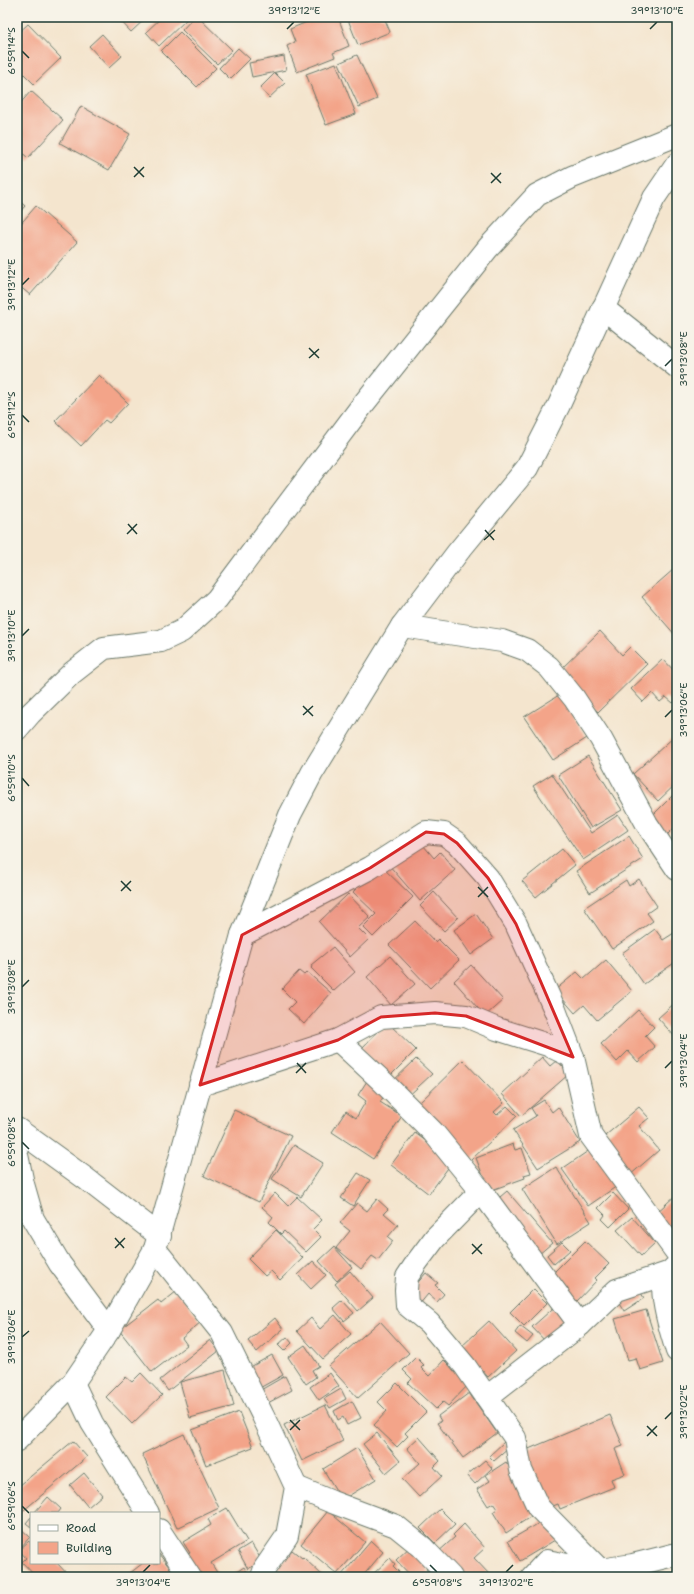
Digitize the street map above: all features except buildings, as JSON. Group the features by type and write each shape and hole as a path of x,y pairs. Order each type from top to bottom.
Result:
{"street":[{"path":"17,729 30,714 72,673 104,648 161,641 182,631 217,599 361,407 488,248 537,195 572,177 677,135"},
{"path":"17,1440 73,1383 109,1330 157,1242 242,935 290,815 312,772 402,626 458,552 527,468 559,405 654,198 677,164"},
{"path":"603,308 677,367"},
{"path":"402,626 502,641 527,650 549,667 574,698 597,733 647,824 674,858"},
{"path":"242,935 370,868 426,832 444,834 457,843 488,878 516,924 555,1010 573,1057 591,1136 677,1253"},
{"path":"200,1085 338,1040 381,1017 435,1013 466,1016 497,1029 548,1045 573,1057"},
{"path":"338,1040 433,1132 481,1191 580,1325"},
{"path":"17,1129 85,1178 157,1242 222,1333 296,1487 287,1536 265,1568 262,1577"},
{"path":"17,1155 22,1184 33,1219 60,1264 109,1330"},
{"path":"481,1191 435,1238 407,1277 407,1305 429,1323 465,1366 515,1438 521,1470 538,1506 587,1571"},
{"path":"487,1397 580,1325 617,1290 673,1269"},
{"path":"673,1269 664,1281 663,1294 677,1351"},
{"path":"73,1383 92,1423 147,1512"},
{"path":"296,1487 396,1526 422,1547 451,1577"},
{"path":"160,1532 190,1577"},
{"path":"532,1577 547,1561 587,1571 633,1565 677,1554"}],"highlighted area":[{"path":"426,832 444,834 457,843 488,878 516,924 573,1057 466,1016 435,1013 381,1017 338,1040 200,1085 242,935 370,868"}]}
